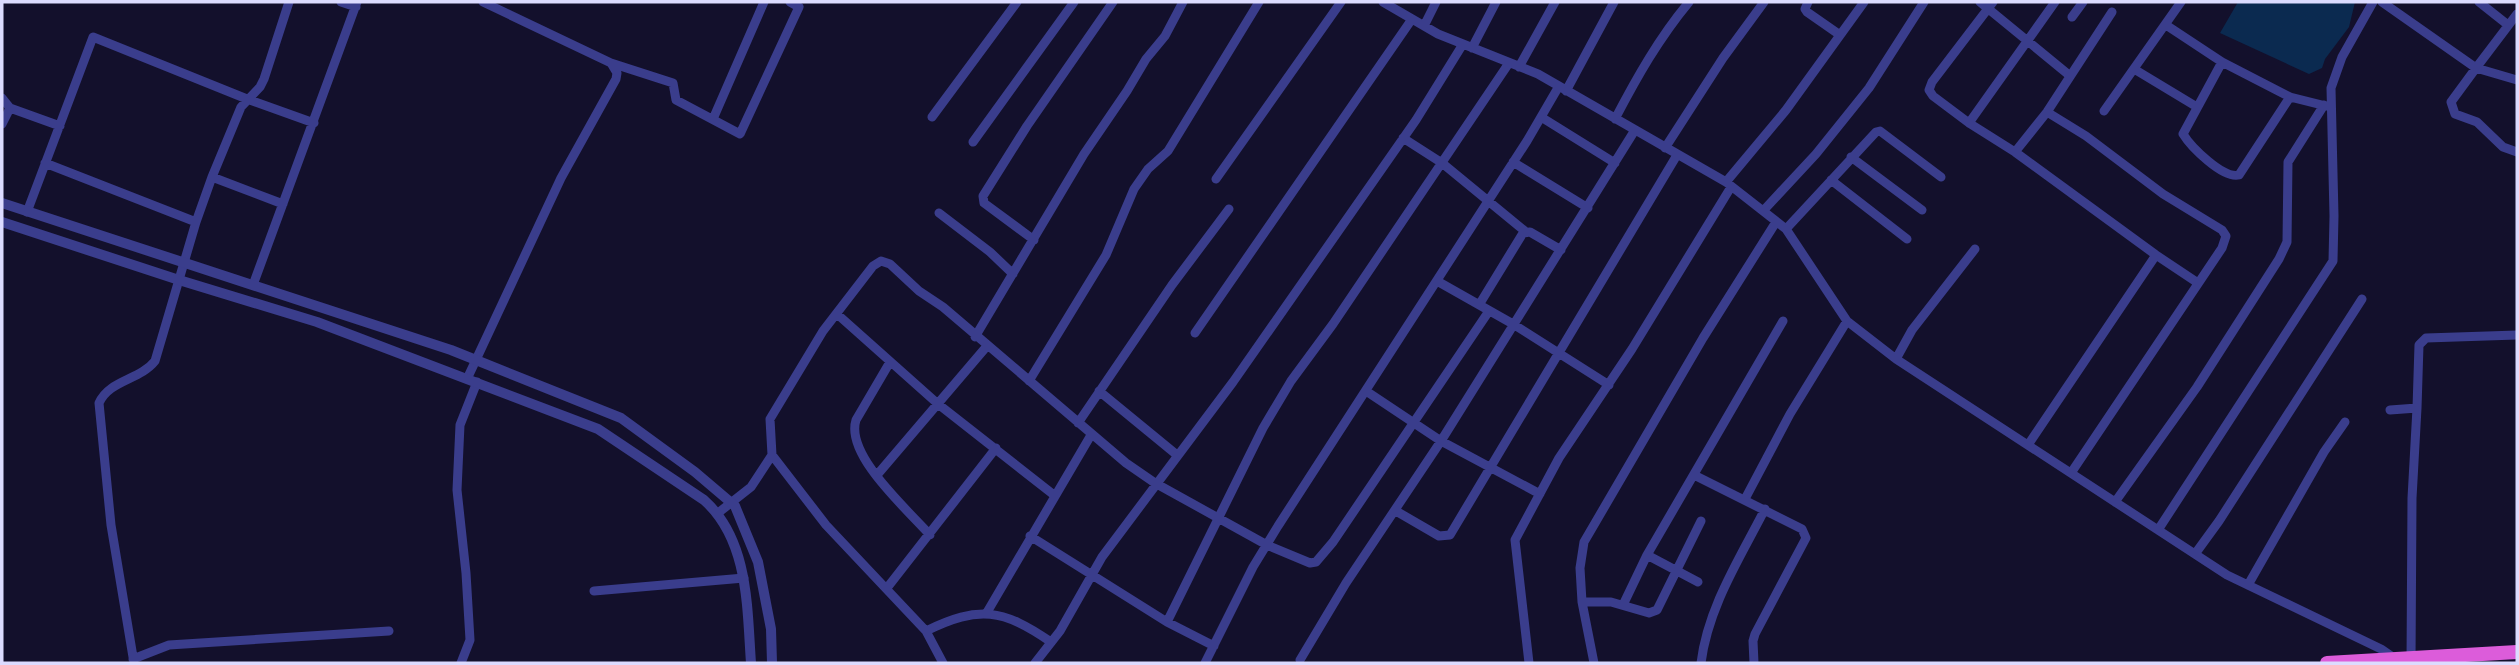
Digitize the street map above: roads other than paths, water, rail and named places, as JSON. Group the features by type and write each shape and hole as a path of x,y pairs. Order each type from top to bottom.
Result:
{"highway":[{"path":"2327,663 2411,661 2517,652"}],"street":[{"path":"289,2 264,79 241,107 212,177 155,360 147,369 106,391 99,404 111,525 133,661 169,645 389,631"},
{"path":"253,285 357,4 341,2"},
{"path":"483,2 611,63 673,83 676,100 740,134 799,7 790,2"},
{"path":"713,120 764,2"},
{"path":"932,117 1017,2"},
{"path":"974,142 1074,2"},
{"path":"1034,240 984,203 983,196 1113,2"},
{"path":"975,337 1084,154 1146,59 1165,36 1183,2"},
{"path":"1029,381 1106,255 1134,189 1148,169 1168,151 1259,2"},
{"path":"1216,179 1340,2"},
{"path":"1382,2 1424,26 1562,89 1728,184 1786,229 1847,321 1896,359 2195,554 2248,585 2381,649 2395,661"},
{"path":"1424,26 1436,2"},
{"path":"1035,663 1051,642 1091,574 1155,483 1233,382 1496,2"},
{"path":"1167,622 1263,428 1291,381 1334,324 1555,2"},
{"path":"1205,663 1266,545 1541,117 1562,89 1614,2"},
{"path":"1615,119 1640,71 1689,2"},
{"path":"1665,148 1723,58 1764,2"},
{"path":"1808,2 1805,9 1807,12 1840,35"},
{"path":"1529,663 1515,540 1559,458 1609,384 1728,184 1786,110 1864,2"},
{"path":"1763,211 1816,154 1869,88 1924,2"},
{"path":"1980,2 1991,5 2069,75"},
{"path":"1969,123 2055,2"},
{"path":"2072,17 2083,2"},
{"path":"2104,111 2182,2"},
{"path":"2158,530 2333,261 2334,216 2327,106 2342,57 2373,2"},
{"path":"2382,2 2476,68 2517,80"},
{"path":"2479,2 2508,25"},
{"path":"1991,5 1932,82 1930,90 1933,96 2198,283"},
{"path":"2015,152 2047,112 2112,12"},
{"path":"2517,14 2451,102 2455,114 2477,122 2503,147 2517,152"},
{"path":"1195,333 1412,19"},
{"path":"2166,25 2222,62 2290,97 2327,106"},
{"path":"27,212 93,37 314,123"},
{"path":"2222,62 2183,134 2206,159 2226,174 2239,175 2290,97"},
{"path":"461,663 470,640 457,491 460,425 475,360 561,177 615,79 617,73 611,63"},
{"path":"2134,69 2197,107"},
{"path":"2,98 10,108 60,126"},
{"path":"2115,502 2197,387 2279,259 2287,243 2288,162 2327,106"},
{"path":"2,124 10,108"},
{"path":"2047,112 2086,136 2163,194 2222,230 2226,236 2198,283 2071,473"},
{"path":"1541,117 1615,163"},
{"path":"1300,660 1346,583 1441,441 1635,130"},
{"path":"1786,229 1873,133 1880,131 1941,177"},
{"path":"1403,138 1442,163 1489,199 1522,230 1561,250"},
{"path":"1396,511 1439,536 1450,535 1677,155"},
{"path":"1850,158 1922,210"},
{"path":"1513,162 1588,208"},
{"path":"45,163 196,222"},
{"path":"212,177 283,204"},
{"path":"1831,180 1908,239"},
{"path":"2,204 451,350 621,418 695,472 735,506 758,562 771,629 772,663"},
{"path":"1078,423 1228,209"},
{"path":"939,213 990,252 1013,274"},
{"path":"2,222 179,281 317,322 598,429 704,500 719,513 744,578 751,663"},
{"path":"1594,663 1581,602 1580,568 1584,542 1703,338 1776,222"},
{"path":"1479,306 1526,232"},
{"path":"1896,359 1912,330 1975,249"},
{"path":"2028,445 2156,255"},
{"path":"943,663 926,631 826,525 772,455 770,419 823,331 873,266 881,261 890,264 1091,435 1155,483 1266,545 1310,563 1321,558 1489,311"},
{"path":"1437,281 1513,324 1609,384"},
{"path":"2195,554 2362,299"},
{"path":"837,314 938,404 1054,495"},
{"path":"1623,605 1647,555 1783,321"},
{"path":"1745,499 1790,414 1847,321"},
{"path":"2411,661 2412,498 2419,345 2426,338 2517,335"},
{"path":"877,475 987,346"},
{"path":"890,362 853,429 862,457 930,534"},
{"path":"1099,391 1177,455"},
{"path":"1366,391 1441,441 1540,494"},
{"path":"2390,410 2417,408"},
{"path":"2248,585 2324,452 2345,422"},
{"path":"986,614 1091,435"},
{"path":"887,588 996,448"},
{"path":"719,513 751,487 772,455"},
{"path":"1694,475 1802,529 1806,538 1755,634 1754,663"},
{"path":"1701,663 1704,640 1712,617 1765,509"},
{"path":"1581,602 1611,602 1649,613 1657,610 1700,521"},
{"path":"1030,536 1167,622 1214,646"},
{"path":"1647,555 1698,582"},
{"path":"594,591 744,578"},
{"path":"926,631 952,619 976,613 1006,617 1032,629 1051,642"}],"water":[{"path":"2238,2 2355,2 2349,27 2325,59 2322,68 2309,74 2220,33"}]}
